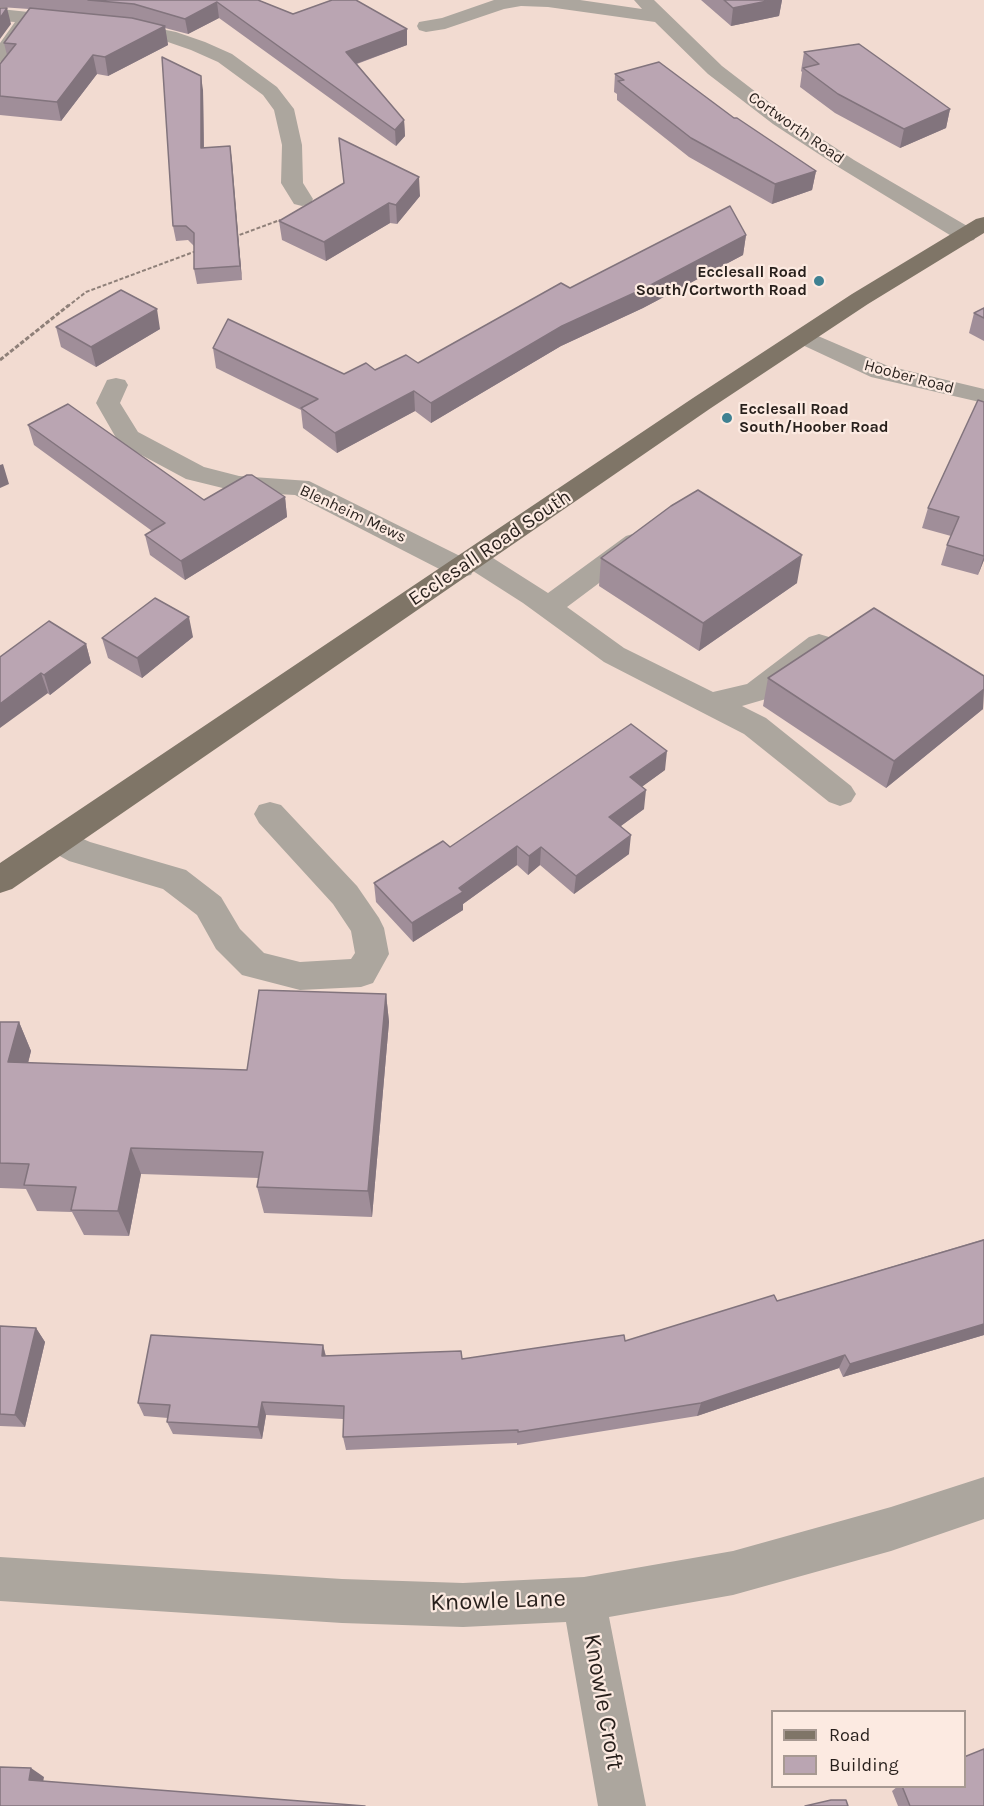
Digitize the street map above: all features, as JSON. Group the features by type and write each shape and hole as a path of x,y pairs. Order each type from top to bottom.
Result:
{"main road":[{"name":"Ecclesall Road South","path":"0,880 702,403 860,299 975,230"}],"street":[{"path":"426,26 446,23 500,4 521,0 548,1 659,17"},
{"name":"Cortworth Road","path":"643,0 715,70 780,120 847,164 975,230"},
{"path":"0,15 82,23"},
{"path":"0,56 28,18"},
{"path":"104,25 136,28 198,46 225,57 270,91 284,109 292,145 292,183 302,199"},
{"name":"Hoober Road","path":"804,337 880,372 984,396"},
{"name":"Blenheim Mews","path":"116,385 108,403 128,437 195,473 238,484 300,487 468,564"},
{"path":"548,607 660,525"},
{"path":"468,564 548,607 614,655 755,726 840,794"},
{"path":"712,704 756,692 819,644"},
{"path":"58,840 80,852 174,879 209,906 228,939 254,964 300,976 361,973 372,954 367,928 345,895 270,814"},
{"name":"Knowle Lane","path":"0,1578 353,1601 463,1605 584,1599 733,1573 891,1529 984,1498"},
{"name":"Knowle Croft","path":"584,1599 622,1806"}],"path":[{"path":"225,240 290,216 302,199"},
{"path":"0,360 86,292 204,248"}],"building":[{"path":"88,0 258,0 293,14 332,0 356,0 407,29 346,52 404,120 395,130 217,2 185,19 134,4"},
{"path":"724,0 772,0 733,8"},
{"path":"0,8 7,8 0,18"},
{"path":"30,8 132,18 165,26 105,57 93,55 57,102 0,96 0,64 16,44 4,43"},
{"path":"859,44 950,109 904,129 838,94 803,68 819,64 804,52"},
{"path":"162,57 201,76 201,148 230,146 240,266 194,269 194,233 186,226 173,226"},
{"path":"659,62 734,118 816,171 775,184 691,138 618,81 624,80 615,74"},
{"path":"339,138 419,177 396,205 389,203 324,242 279,221 344,183"},
{"path":"730,206 746,235 645,288 562,326 431,403 414,391 335,433 301,408 318,399 213,348 228,319 344,374 366,363 375,370 406,355 418,363 561,283 570,288"},
{"path":"121,290 157,309 91,347 56,327"},
{"path":"984,308 984,318 974,313"},
{"path":"978,400 984,402 984,556 947,545 959,517 928,508"},
{"path":"68,404 204,500 247,475 252,475 285,497 181,561 145,535 165,523 28,425"},
{"path":"698,490 802,555 703,623 601,558 671,506"},
{"path":"155,598 189,617 137,658 102,638"},
{"path":"874,608 984,676 984,689 894,761 768,678"},
{"path":"49,621 86,644 44,675 41,673 0,704 0,657"},
{"path":"631,724 667,751 630,777 646,790 609,817 631,835 576,876 541,847 529,856 517,846 459,888 463,892 412,923 374,883 443,841 450,847"},
{"path":"259,990 386,994 368,1191 257,1187 263,1152 131,1148 118,1211 71,1210 76,1187 24,1185 29,1164 0,1163 0,1022 19,1022 8,1062 247,1070"},
{"path":"984,1240 984,1324 850,1364 845,1355 701,1403 518,1432 518,1430 343,1437 344,1406 262,1402 258,1427 167,1422 170,1405 138,1403 151,1335 323,1345 322,1356 461,1351 462,1359 624,1335 625,1341 774,1295 777,1301"},
{"path":"0,1326 36,1328 15,1415 0,1414"},
{"path":"984,1749 984,1806 910,1806 903,1788 966,1788 966,1756"},
{"path":"0,1767 31,1768 29,1780 365,1806 0,1806"},
{"path":"831,1800 846,1800 848,1806 805,1806"}],"place":[{"name":"Ecclesall Road South/Cortworth Road","path":"819,281"},
{"name":"Ecclesall Road South/Hoober Road","path":"727,418"}]}
